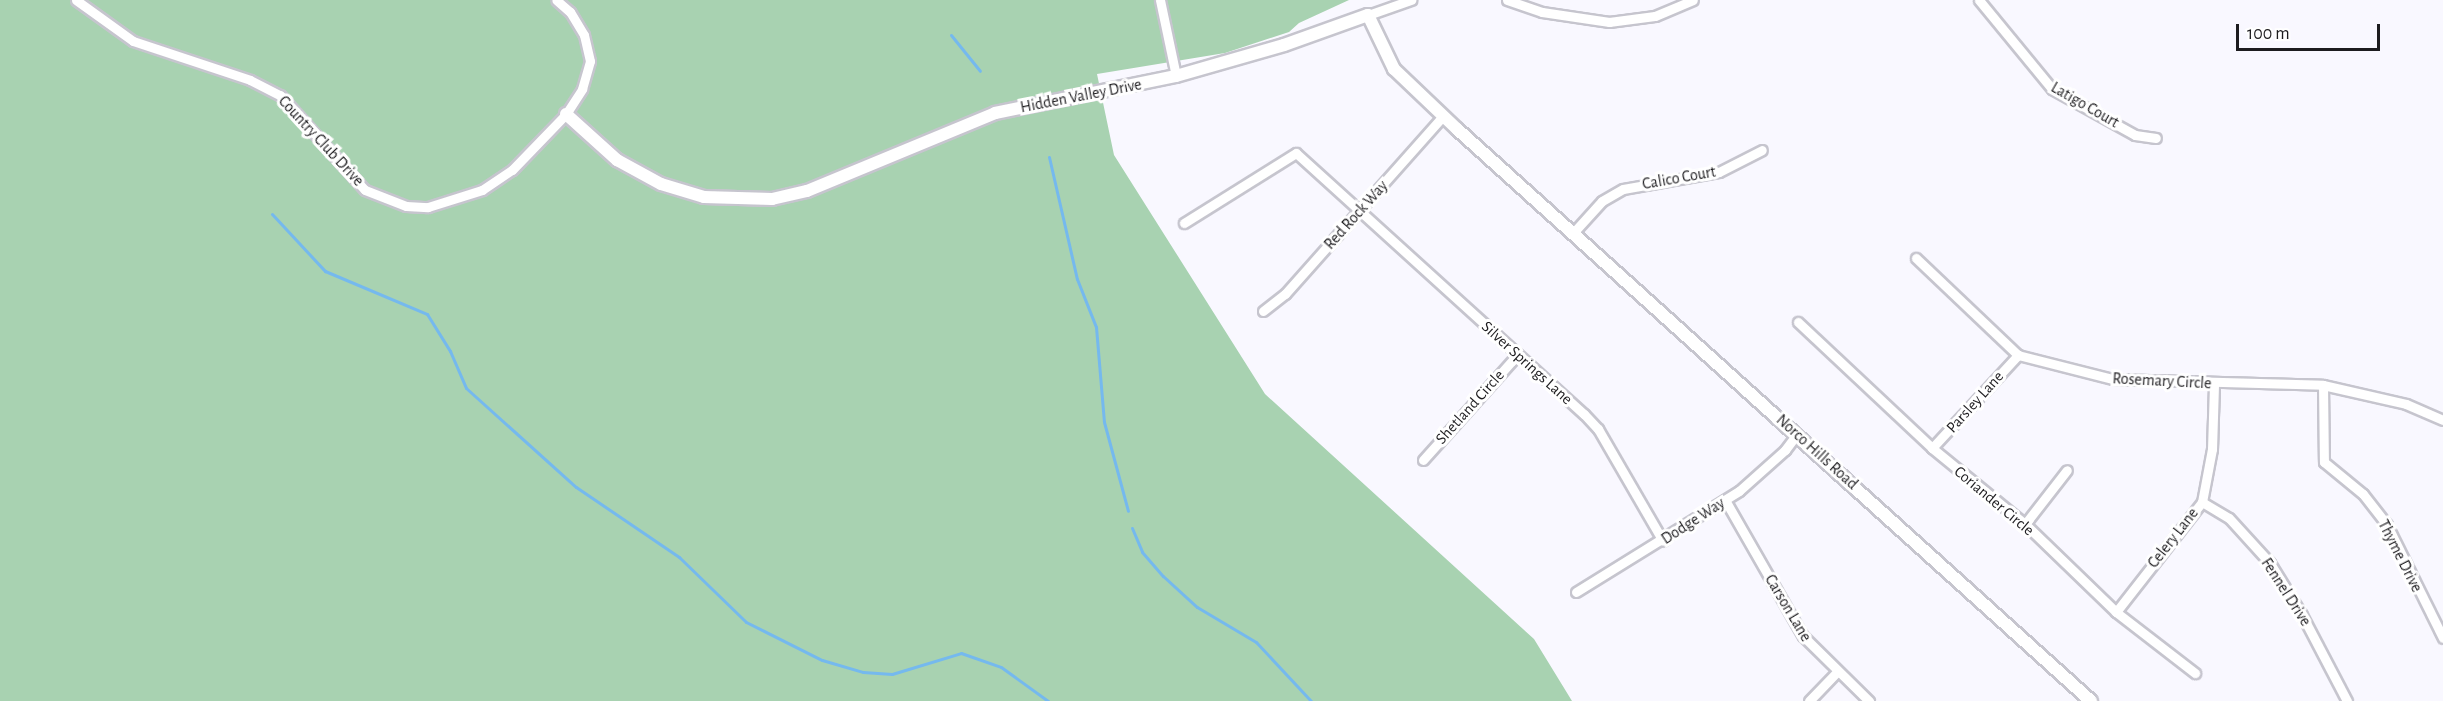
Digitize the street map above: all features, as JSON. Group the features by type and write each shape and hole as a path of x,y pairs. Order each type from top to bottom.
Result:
{"street":[{"name":"Country Club Drive","path":"76,0 133,41 250,80 280,94 365,190 406,206 447,203 482,190 512,171 566,114 582,89 590,61 584,35 570,12 556,0"},
{"path":"1160,0 1176,76"},
{"path":"1410,0 1368,15 1394,69 1444,115"},
{"path":"1507,0 1542,12 1609,22 1655,16 1693,0"},
{"name":"Latigo Court","path":"1979,0 2052,89 2135,135 2156,138"},
{"name":"Hidden Valley Drive","path":"566,114 617,160 661,184 704,197 772,199 807,191 995,113 1176,76 1284,45 1368,15"},
{"name":"Norco Hills Road","path":"1444,115 2091,701"},
{"name":"Red Rock Way","path":"1263,311 1285,294 1444,115"},
{"name":"Calico Court","path":"1573,233 1602,201 1623,189 1708,175 1762,150"},
{"name":"Silver Springs Lane","path":"1184,223 1296,153 1598,429 1663,540"},
{"name":"Rosemary Circle","path":"1916,258 2018,355 2113,379 2214,384 2323,385 2406,404 2443,420"},
{"name":"Coriander Circle","path":"1798,322 1932,448 2025,524 2116,612 2195,673"},
{"name":"Shetland Circle","path":"1423,460 1518,354"},
{"name":"Parsley Lane","path":"1932,448 2018,355"},
{"name":"Celery Lane","path":"2116,612 2202,502 2212,449 2214,384"},
{"name":"Thyme Drive","path":"2323,385 2324,462 2363,494 2387,525 2443,638"},
{"name":"Dodge Way","path":"1576,592 1725,500 1764,470 1797,434"},
{"path":"2025,524 2067,470"},
{"name":"Carson Lane","path":"1725,500 1803,636 1869,701"},
{"name":"Fennel Drive","path":"2202,502 2229,518 2270,563 2302,615 2346,698"},
{"path":"1809,701 1838,672"},
{"path":"2335,701 2346,698"}],"green space":[{"path":"0,0 1349,0 1299,23 1289,32 1225,53 1097,74 1114,155 1265,394 1534,639 1572,701 0,701"}],"waterway":[{"path":"951,35 980,71"},
{"path":"1049,157 1077,279 1096,327 1104,422 1128,511"},
{"path":"272,214 325,271 427,314 450,351 466,388 576,487 679,557 746,622 822,660 863,672 892,674 961,653 1001,667 1048,701"},
{"path":"1132,528 1142,552 1163,576 1197,607 1256,642 1311,701"}]}
